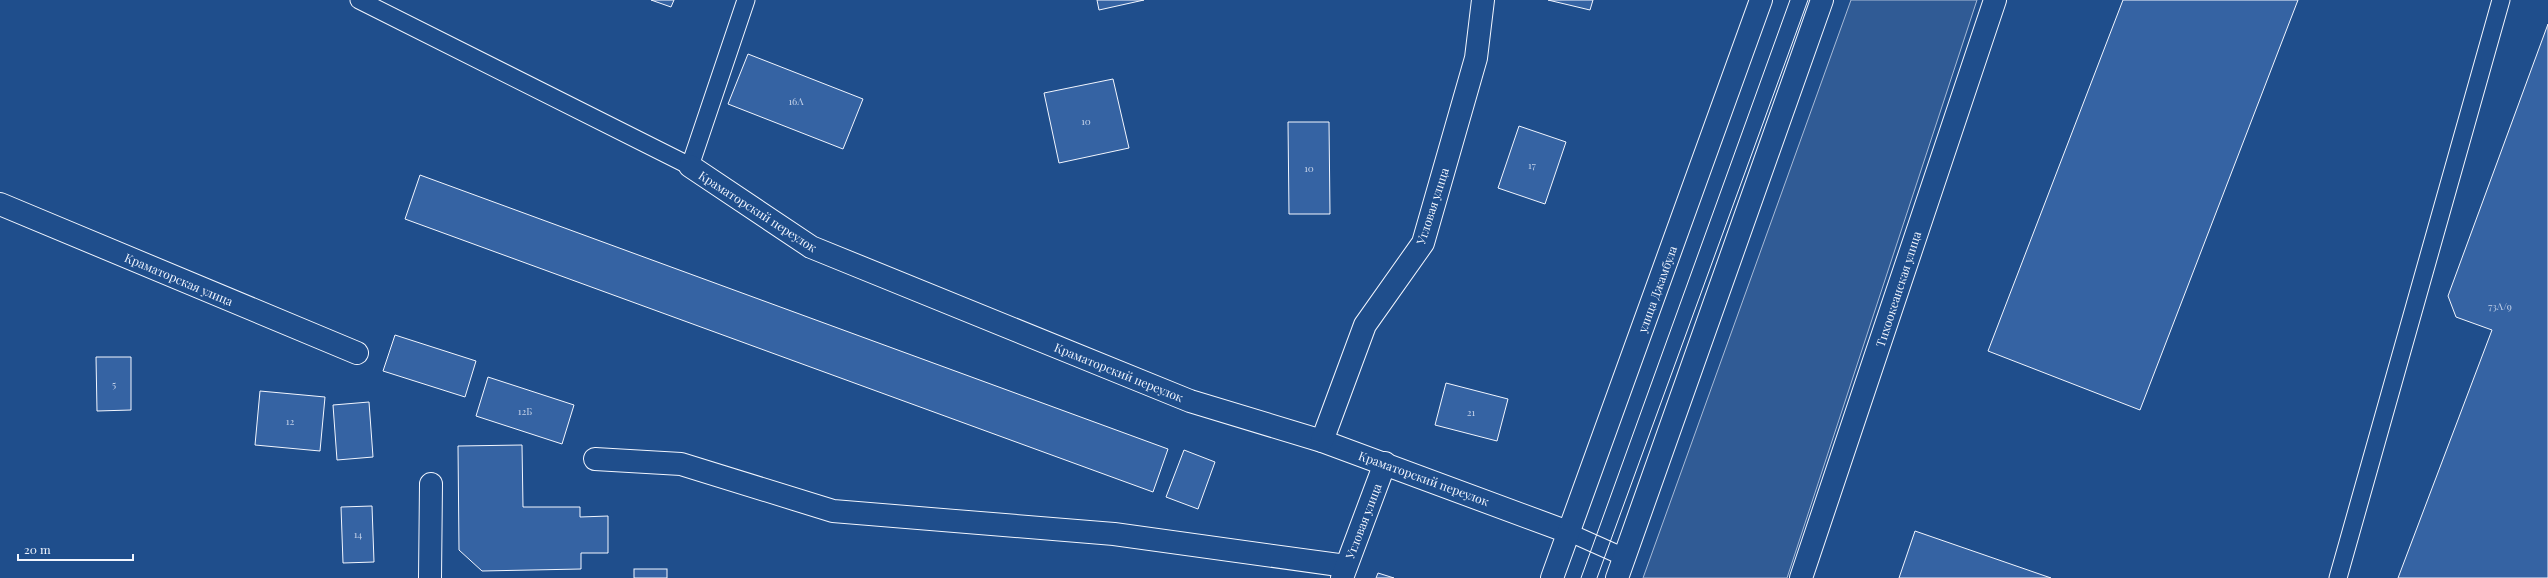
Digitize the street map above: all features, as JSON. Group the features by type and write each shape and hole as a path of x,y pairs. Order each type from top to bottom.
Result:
{"street":[{"name":"Угловая улица","path":"1322,440 1365,325 1423,243 1476,58 1483,0"},
{"name":"улица Джамбула","path":"1552,578 1762,0"},
{"path":"1617,578 1822,0"},
{"name":"Тихоокеанская улица","path":"1801,578 1995,0"},
{"name":"Краматорский переулок","path":"690,166 811,247 1190,401 1322,440 1568,532"},
{"name":"Краматорская улица","path":"0,204 357,353"},
{"path":"594,459 681,464 834,511 1114,534 1344,572"},
{"name":"Угловая улица","path":"1344,572 1385,463"},
{"path":"430,578 431,484"}],"lane":[{"path":"360,0 690,166 746,0"},
{"path":"2338,578 2501,0"},
{"path":"1568,532 1624,557"}],"shaded area":[{"path":"1851,0 1977,0 1787,578 1643,578"}],"building":[{"path":"651,0 674,0 671,7"},
{"path":"1097,0 1144,0 1099,10"},
{"path":"1548,0 1593,0 1590,10"},
{"path":"2123,0 2298,0 2140,410 1988,351"},
{"path":"2548,24 2548,578 2398,578 2492,330 2456,317 2448,296"},
{"path":"748,54 863,99 843,149 728,104"},
{"path":"1113,79 1129,148 1059,163 1044,93"},
{"path":"1288,122 1329,122 1330,214 1289,214"},
{"path":"1519,126 1566,142 1545,204 1498,188"},
{"path":"420,175 1168,449 1153,492 405,219"},
{"path":"395,335 476,361 465,397 383,371"},
{"path":"96,357 131,357 131,410 97,411"},
{"path":"488,377 574,405 562,444 476,416"},
{"path":"1446,383 1508,399 1497,441 1435,425"},
{"path":"260,391 325,397 320,451 255,445"},
{"path":"369,402 373,457 337,460 333,405"},
{"path":"522,445 523,507 580,507 580,517 608,516 608,553 581,553 581,569 482,571 459,550 458,446"},
{"path":"1184,450 1215,462 1198,509 1166,497"},
{"path":"372,506 374,562 343,563 341,507"},
{"path":"1915,531 2051,578 1899,578"},
{"path":"634,569 667,569 667,578 634,578"},
{"path":"1378,573 1394,578 1376,578"}],"tram line":[{"path":"1581,578 1790,0"},
{"path":"1597,578 1808,0"}]}
